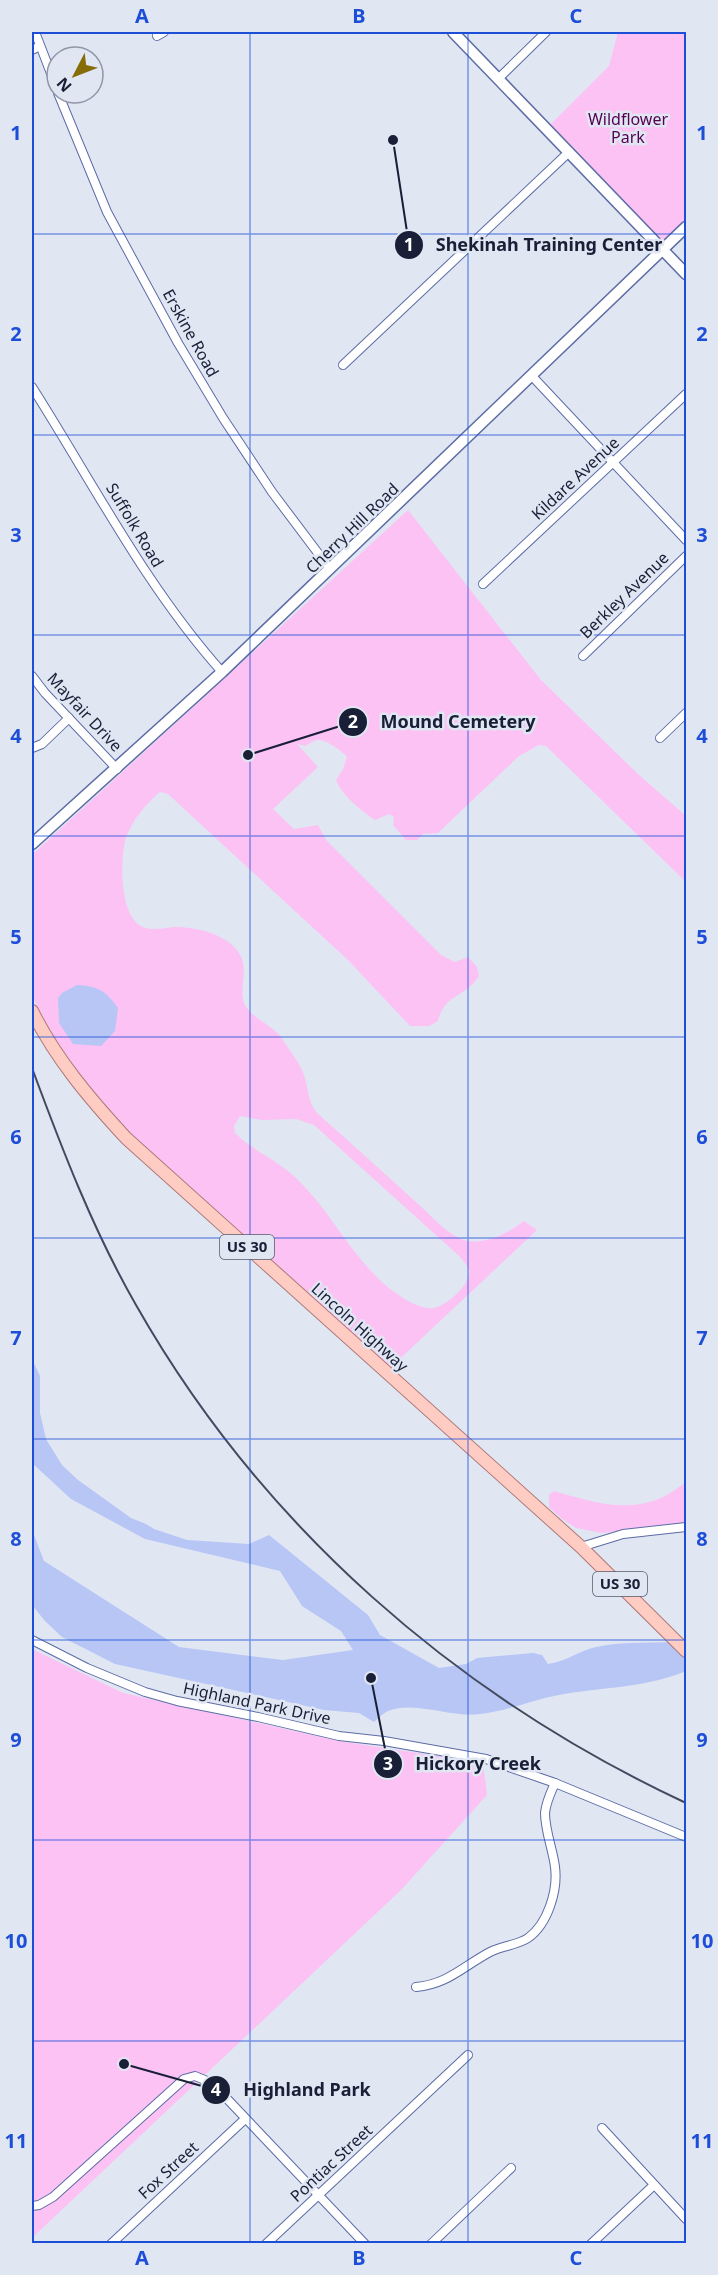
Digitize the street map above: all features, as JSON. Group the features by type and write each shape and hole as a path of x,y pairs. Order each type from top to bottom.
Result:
{"main road":[{"name":"Lincoln Highway","path":"32,1011 46,1038 88,1096 126,1138 581,1547 687,1651"}],"street":[{"name":"Erskine Road","path":"34,32 36,48 45,66"},
{"path":"453,32 687,274"},
{"path":"499,78 546,32"},
{"name":"Erskine Road","path":"64,105 107,212 178,343 223,418 272,492 330,569"},
{"path":"344,365 568,153"},
{"name":"Cherry Hill Road","path":"32,844 222,672 687,227"},
{"path":"531,375 687,540"},
{"name":"Suffolk Road","path":"32,387 160,595 191,637 222,672"},
{"name":"Kildare Avenue","path":"483,584 687,394"},
{"name":"Berkley Avenue","path":"583,656 687,556"},
{"name":"Mayfair Drive","path":"32,676 117,769"},
{"path":"660,738 687,713"},
{"path":"32,748 42,744 69,718"},
{"path":"581,1547 623,1534 687,1527"},
{"name":"Highland Park Drive","path":"32,1640 133,1688 177,1701 339,1736 486,1759 555,1782 687,1837"},
{"path":"416,1988 446,1981 492,1951 528,1938 538,1928 548,1912 554,1888 556,1870 545,1815 555,1782"},
{"name":"Pontiac Street","path":"266,2244 468,2055"},
{"path":"32,2206 39,2205 53,2197 184,2079 195,2076 212,2084 365,2244"},
{"name":"Fox Street","path":"111,2244 245,2119"},
{"path":"602,2128 687,2219"},
{"path":"431,2244 511,2168"},
{"path":"591,2244 654,2185"}],"green space":[{"name":"Wildflower Park","path":"618,32 686,32 686,223 662,246 548,127 609,66"},
{"path":"408,510 541,680 639,775 686,816 686,882 546,746 539,745 519,756 438,833 423,834 417,840 406,840 393,825 394,817 389,814 375,820 358,808 342,791 336,780 347,757 342,752 320,740 305,746 297,744 318,767 273,809 294,829 318,825 326,840 441,955 455,962 468,957 477,967 479,976 468,989 445,1006 438,1021 429,1026 410,1026 348,960 168,794 160,792 133,823 124,844 122,871 129,912 143,927 159,929 183,927 200,930 225,939 237,950 244,970 242,990 244,1003 247,1009 279,1035 295,1057 306,1080 310,1099 317,1113 439,1224 457,1237 472,1241 488,1240 504,1234 524,1221 537,1230 389,1369 113,1117 68,1058 45,1023 32,995 32,855","holes":["240,1116 262,1120 296,1119 314,1125 466,1264 469,1276 457,1294 439,1306 423,1307 394,1292 377,1278 312,1194 282,1167 235,1133 234,1126"]},
{"path":"686,1482 686,1524 602,1533 576,1528 549,1507 549,1495 554,1491 608,1504 636,1505 663,1497"},
{"path":"32,1649 123,1693 339,1741 483,1763 487,1795 401,1890 32,2238"}],"water":[{"path":"77,985 101,990 118,1008 115,1031 101,1046 73,1044 59,1023 58,998 62,993"},
{"path":"32,1359 40,1376 40,1413 46,1439 62,1465 78,1480 131,1518 154,1529 187,1540 249,1544 269,1535 368,1615 380,1635 439,1668 466,1664 477,1658 533,1653 542,1655 548,1664 607,1645 686,1642 686,1671 655,1681 559,1695 480,1714 457,1714 409,1707 398,1708 386,1712 374,1722 359,1713 324,1710 115,1664 62,1637 32,1605 32,1530 44,1561 179,1647 283,1660 353,1650 341,1631 302,1606 280,1571 145,1539 71,1499 32,1463"}],"railway":[{"path":"32,1068 92,1218 136,1305 186,1386 243,1461 305,1532 372,1597 445,1657 521,1711 602,1760 686,1803"}],"place":[{"name":"Shekinah Training Center","path":"393,140"},
{"name":"Mound Cemetery","path":"248,755"},
{"name":"Hickory Creek","path":"371,1678"},
{"name":"Highland Park","path":"124,2064"}]}
